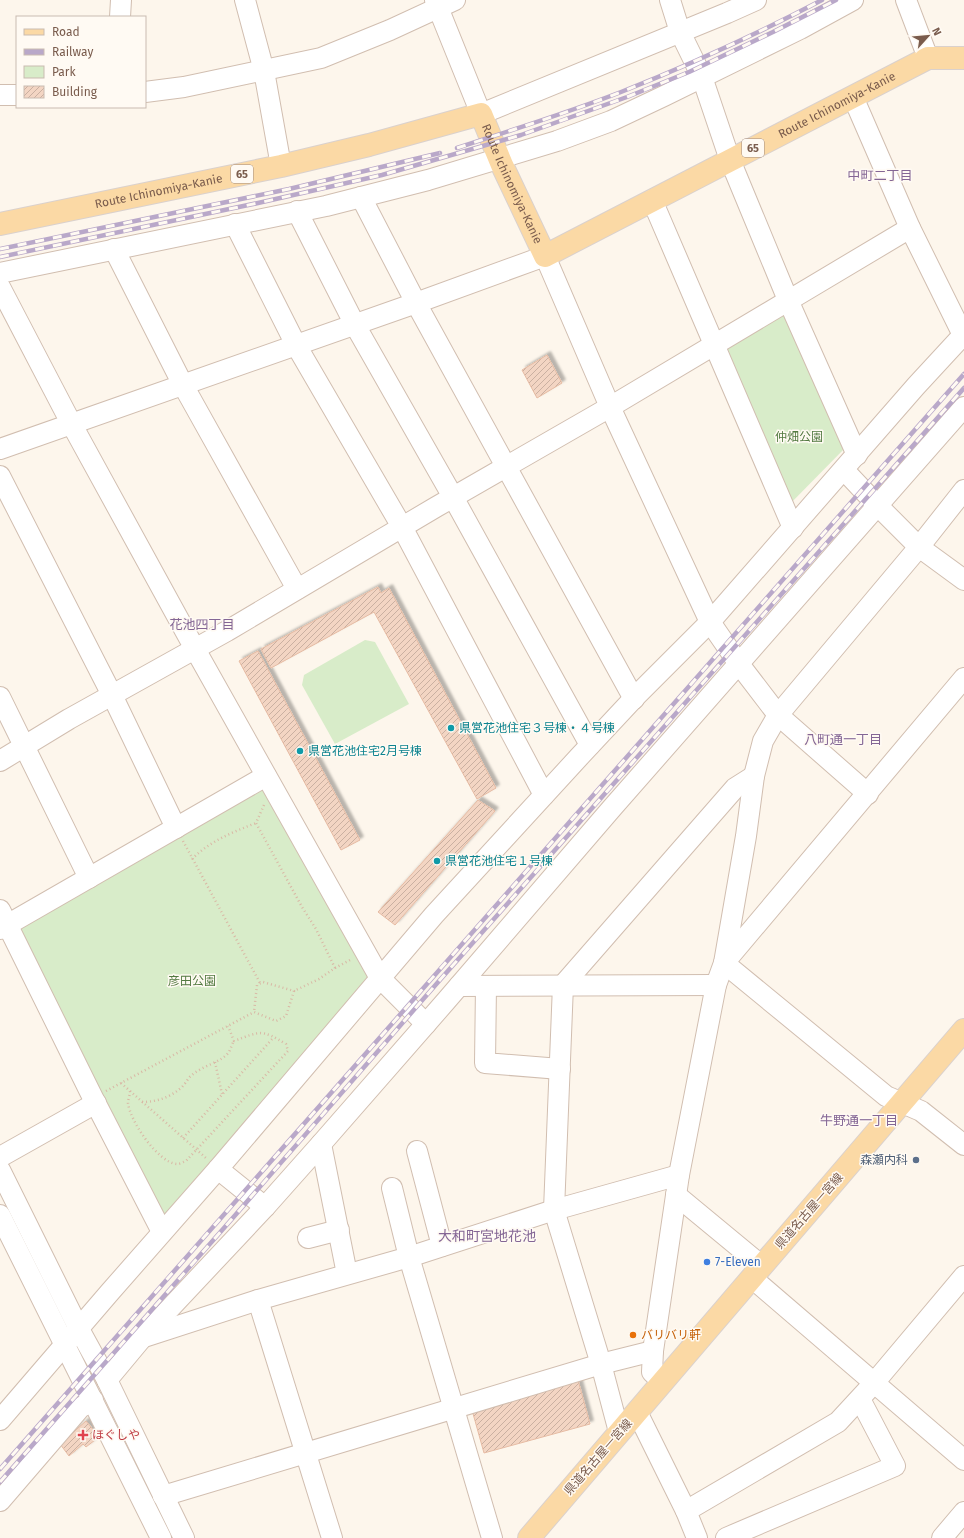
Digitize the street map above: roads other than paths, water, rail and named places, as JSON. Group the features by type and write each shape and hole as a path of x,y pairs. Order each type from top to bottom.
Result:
{"main road":[{"name":"Route Ichinomiya-Kanie","path":"0,224 281,166 369,145 481,114 545,256 928,58 964,58"},
{"name":"県道名古屋一宮線","path":"529,1538 964,1030"}],"street":[{"path":"120,16 121,0"},
{"path":"245,0 264,71 281,166"},
{"path":"670,0 680,32 702,77 730,160 788,300 857,455"},
{"path":"146,92 184,88 321,58 390,30 443,2 481,114 756,0"},
{"path":"0,273 361,197 428,180 557,141 611,121 800,29 853,0"},
{"path":"906,0 928,58"},
{"path":"0,95 16,95"},
{"path":"0,1420 218,1169 434,915 590,745 710,622 916,386 964,334 910,228 853,97"},
{"path":"361,197 416,303 634,699"},
{"path":"652,200 793,528"},
{"path":"297,211 355,324 453,497 590,745"},
{"path":"235,224 296,345 402,527 544,796"},
{"path":"0,761 610,407 910,228"},
{"path":"114,249 183,385 297,590"},
{"path":"0,449 416,303 545,256 610,407 710,622 739,664 778,714 868,794"},
{"path":"0,287 71,424 195,649 380,978 426,1024"},
{"path":"107,1380 142,1338 265,1207 321,1144 612,808 964,407"},
{"path":"844,470 919,547 964,580"},
{"path":"0,476 112,695 176,828"},
{"path":"663,1382 652,1372 652,1351 679,1175 716,985 724,963 746,836 754,776 763,741 778,714 919,547 964,490"},
{"path":"724,963 868,794 964,678"},
{"path":"0,697 89,878"},
{"path":"619,1432 601,1364 554,1210 563,985 735,788 754,776"},
{"path":"162,1232 2,921 89,878 176,828 269,781"},
{"path":"724,963 886,1096 921,1111 964,1145"},
{"path":"459,986 716,985"},
{"path":"486,986 485,1063 560,1069"},
{"path":"0,1157 94,1100"},
{"path":"321,1144 347,1274"},
{"path":"417,1151 442,1246"},
{"path":"218,1169 265,1207"},
{"path":"0,1170 79,1329 107,1380 184,1538"},
{"path":"142,1338 258,1300 409,1257 554,1210 679,1175"},
{"path":"392,1188 409,1257 492,1538"},
{"path":"676,1196 874,1383 964,1460"},
{"path":"0,1215 161,1538"},
{"path":"308,1238 339,1230"},
{"path":"686,1511 838,1422 874,1383 964,1276"},
{"path":"258,1300 332,1538"},
{"path":"163,1496 601,1364 652,1351"},
{"path":"726,1538 895,1466 860,1399"},
{"path":"0,1501 80,1408 93,1400"},
{"path":"637,1412 686,1511 694,1537"},
{"path":"942,1538 964,1512"}],"railway":[{"path":"457,148 580,107 646,82 748,37 822,0"},
{"path":"0,257 258,203 382,175 521,135 627,97 689,72 836,0"},
{"path":"0,249 289,189 440,153"},
{"path":"0,1469 964,374"},
{"path":"0,1482 439,981 964,388"}],"place":[{"name":"県営花池住宅３号棟・４号棟","path":"451,728"},
{"name":"県営花池住宅2月号棟","path":"300,751"},
{"name":"県営花池住宅１号棟","path":"437,861"},
{"name":"森瀬内科","path":"916,1160"},
{"name":"7-Eleven","path":"707,1262"},
{"name":"バリバリ軒","path":"633,1335"},
{"name":"ほぐしや","path":"83,1435"}],"district":[{"name":"中町二丁目","path":"880,175"},
{"name":"花池四丁目","path":"202,624"},
{"name":"八町通一丁目","path":"843,739"},
{"name":"牛野通一丁目","path":"859,1120"},
{"name":"大和町宮地花池","path":"487,1236"}],"park label":[{"name":"仲畑公園","path":"799,437"},
{"name":"彦田公園","path":"192,981"}]}
